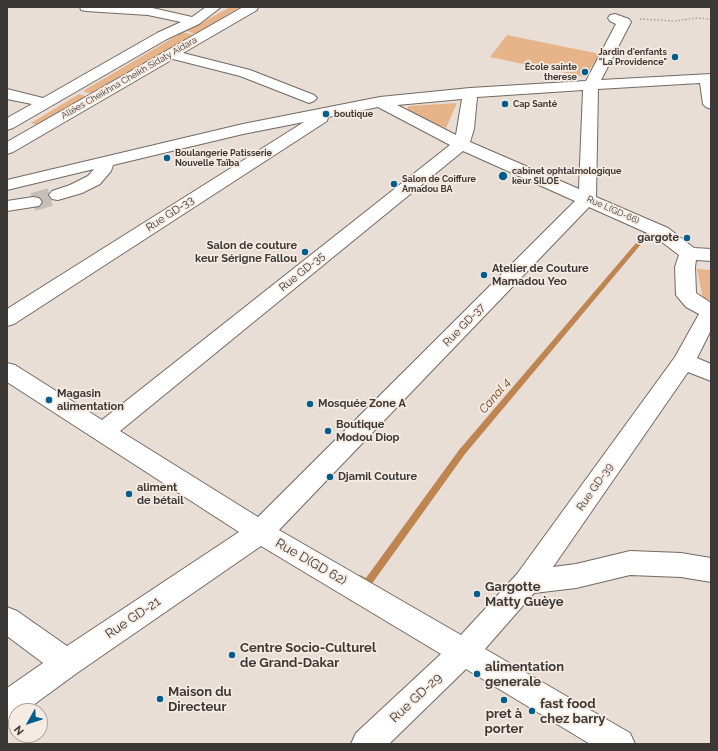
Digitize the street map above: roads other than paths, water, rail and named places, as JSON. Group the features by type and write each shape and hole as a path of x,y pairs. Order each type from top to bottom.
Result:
{"street":[{"path":"86,7 148,11 194,21"},
{"name":"Allées Cheikhna Cheikh Sidaty Aîdara","path":"9,122 162,36 194,21 215,7"},
{"name":"Allées Cheikhna Cheikh Sidaty Aîdara","path":"7,149 252,7"},
{"path":"587,199 591,85 624,22 615,18"},
{"path":"171,54 245,73 309,98"},
{"path":"33,202 10,206 10,184 243,129 333,110 380,102 470,93 709,78 711,104"},
{"path":"461,144 466,129 470,93"},
{"path":"7,94 45,103"},
{"name":"Rue L(GD-66)","path":"380,102 461,144 661,232 689,253"},
{"name":"Rue GD-33","path":"7,319 333,110"},
{"name":"Rue GD-35","path":"103,432 461,144"},
{"path":"58,195 76,190 94,180 102,171 106,161"},
{"name":"Rue GD-37","path":"260,532 587,199"},
{"path":"711,255 689,253 685,267 686,295 693,302 711,312"},
{"name":"Rue GD-39","path":"464,652 527,582 684,362 711,312"},
{"path":"684,362 711,373"},
{"name":"Rue D(GD 62)","path":"7,372 260,532 619,744"},
{"name":"Rue GD-21","path":"7,706 67,663 260,532"},
{"path":"527,582 576,576 630,563 681,565 711,570"},
{"path":"7,620 67,663"},
{"name":"Rue GD-29","path":"367,744 464,652"}],"waterway":[{"name":"Canal 4","path":"360,579 368,582 462,452 645,236 649,223"}],"tunnel":[{"path":"33,202 58,195"}],"place":[{"name":"Jardin d'enfants \"La Providence\"","path":"675,57"},
{"name":"École sainte therese","path":"585,72"},
{"name":"Cap Santé","path":"505,104"},
{"name":"boutique","path":"326,114"},
{"name":"Boulangerie Patisserie Nouvelle Taïba","path":"167,158"},
{"name":"cabinet ophtalmologique keur SILOE","path":"503,176"},
{"name":"Salon de Coiffure Amadou BA","path":"394,184"},
{"name":"gargote","path":"687,238"},
{"name":"Salon de couture keur Sérigne Fallou","path":"305,252"},
{"name":"Atelier de Couture Mamadou Yeo","path":"484,275"},
{"name":"Magasin alimentation","path":"49,400"},
{"name":"Mosquée Zone A","path":"310,404"},
{"name":"Boutique Modou Diop","path":"328,431"},
{"name":"Djamil Couture","path":"330,477"},
{"name":"aliment de bétail","path":"129,494"},
{"name":"Gargotte Matty Guèye","path":"477,594"},
{"name":"Centre Socio-Culturel de Grand-Dakar","path":"232,655"},
{"name":"alimentation generale","path":"477,674"},
{"name":"Maison du Directeur","path":"160,699"},
{"name":"pret à porter","path":"504,700"},
{"name":"fast food chez barry","path":"532,711"}]}
